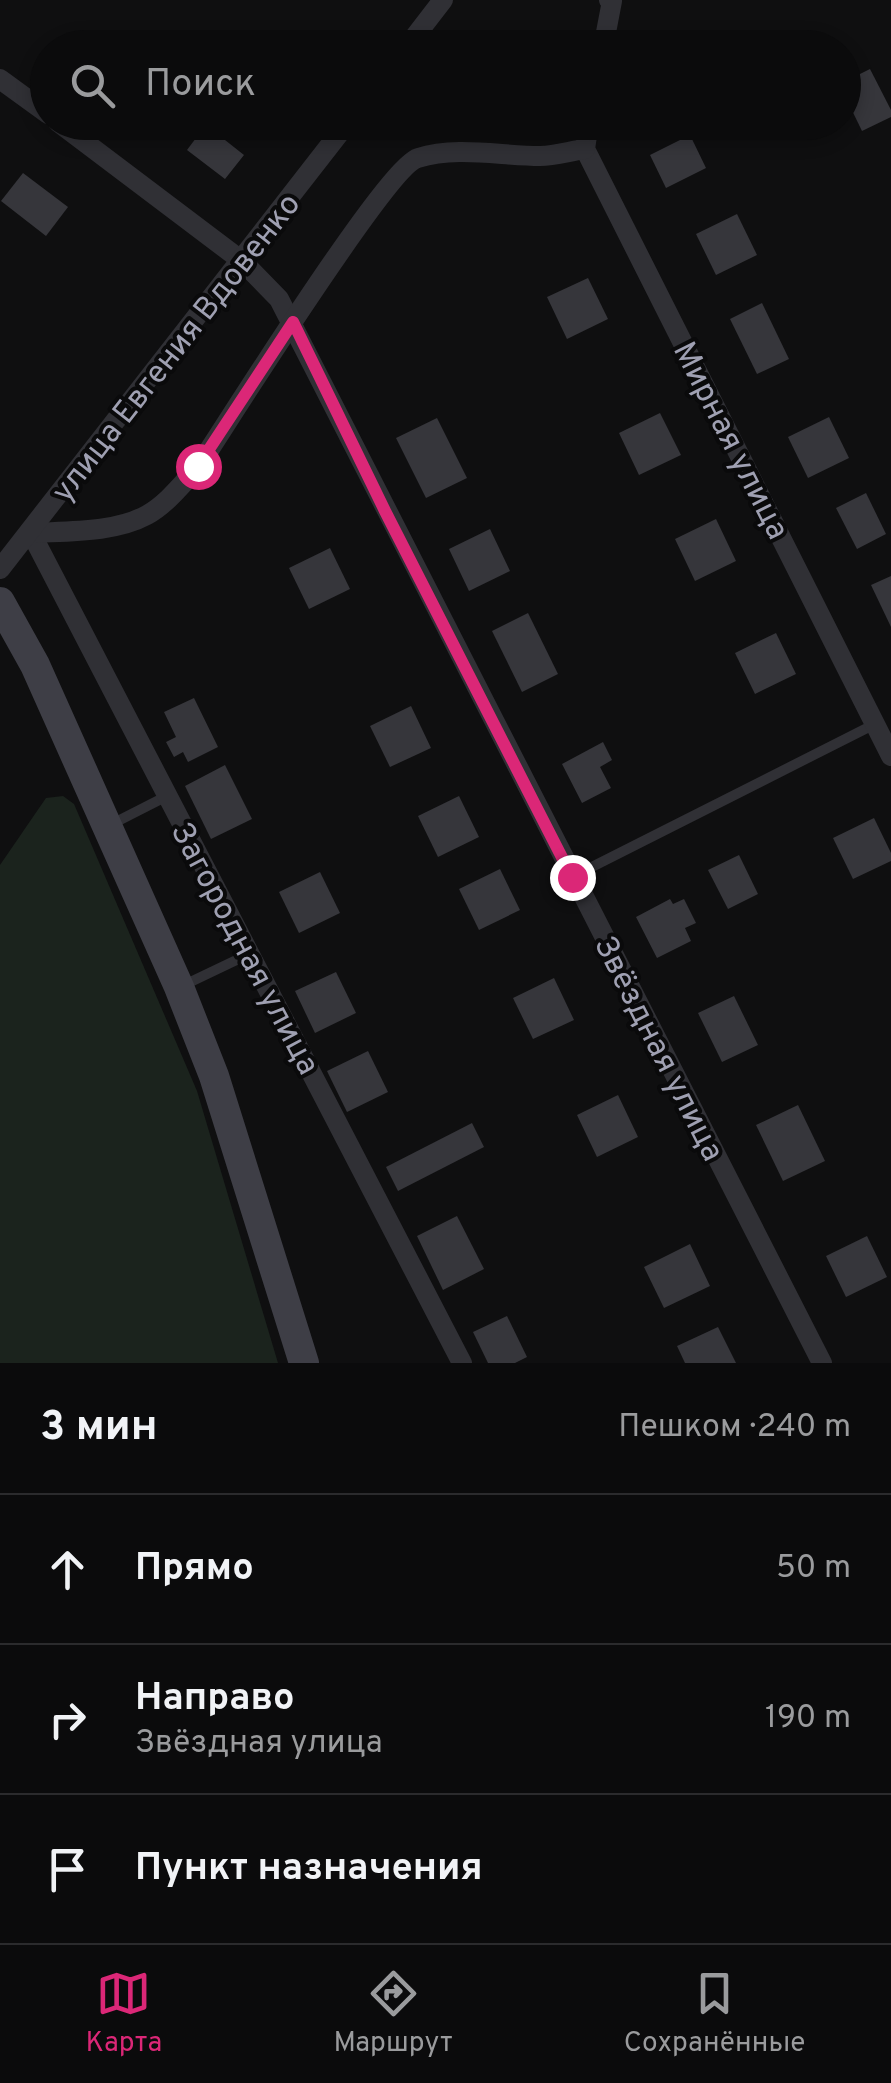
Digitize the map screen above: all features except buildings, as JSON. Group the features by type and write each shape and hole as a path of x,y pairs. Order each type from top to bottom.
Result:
{"street":[{"path":"420,30 443,0"},
{"path":"606,30 611,0"},
{"path":"0,79 30,101"},
{"name":"Звёздная улица","path":"82,140 242,260 279,300 293,322 385,511 822,1363"},
{"name":"улица Евгения Вдовенко","path":"0,569 334,140"},
{"path":"31,533 98,529 144,517 168,500 198,466 395,176 414,159 446,153 545,156 585,148 587,140"},
{"name":"Мирная улица","path":"585,148 891,756"},
{"name":"Загородная улица","path":"31,533 462,1363"},
{"path":"0,602 35,665 179,988 214,1076 304,1363"}],"lane":[{"path":"572,877 875,724"},
{"path":"108,826 167,796"},
{"path":"179,988 249,954"}],"shaded area":[{"path":"63,796 74,804 197,1091 278,1363 0,1363 0,865 46,798"}],"route":[{"path":"198,466 293,322 572,877"}]}
